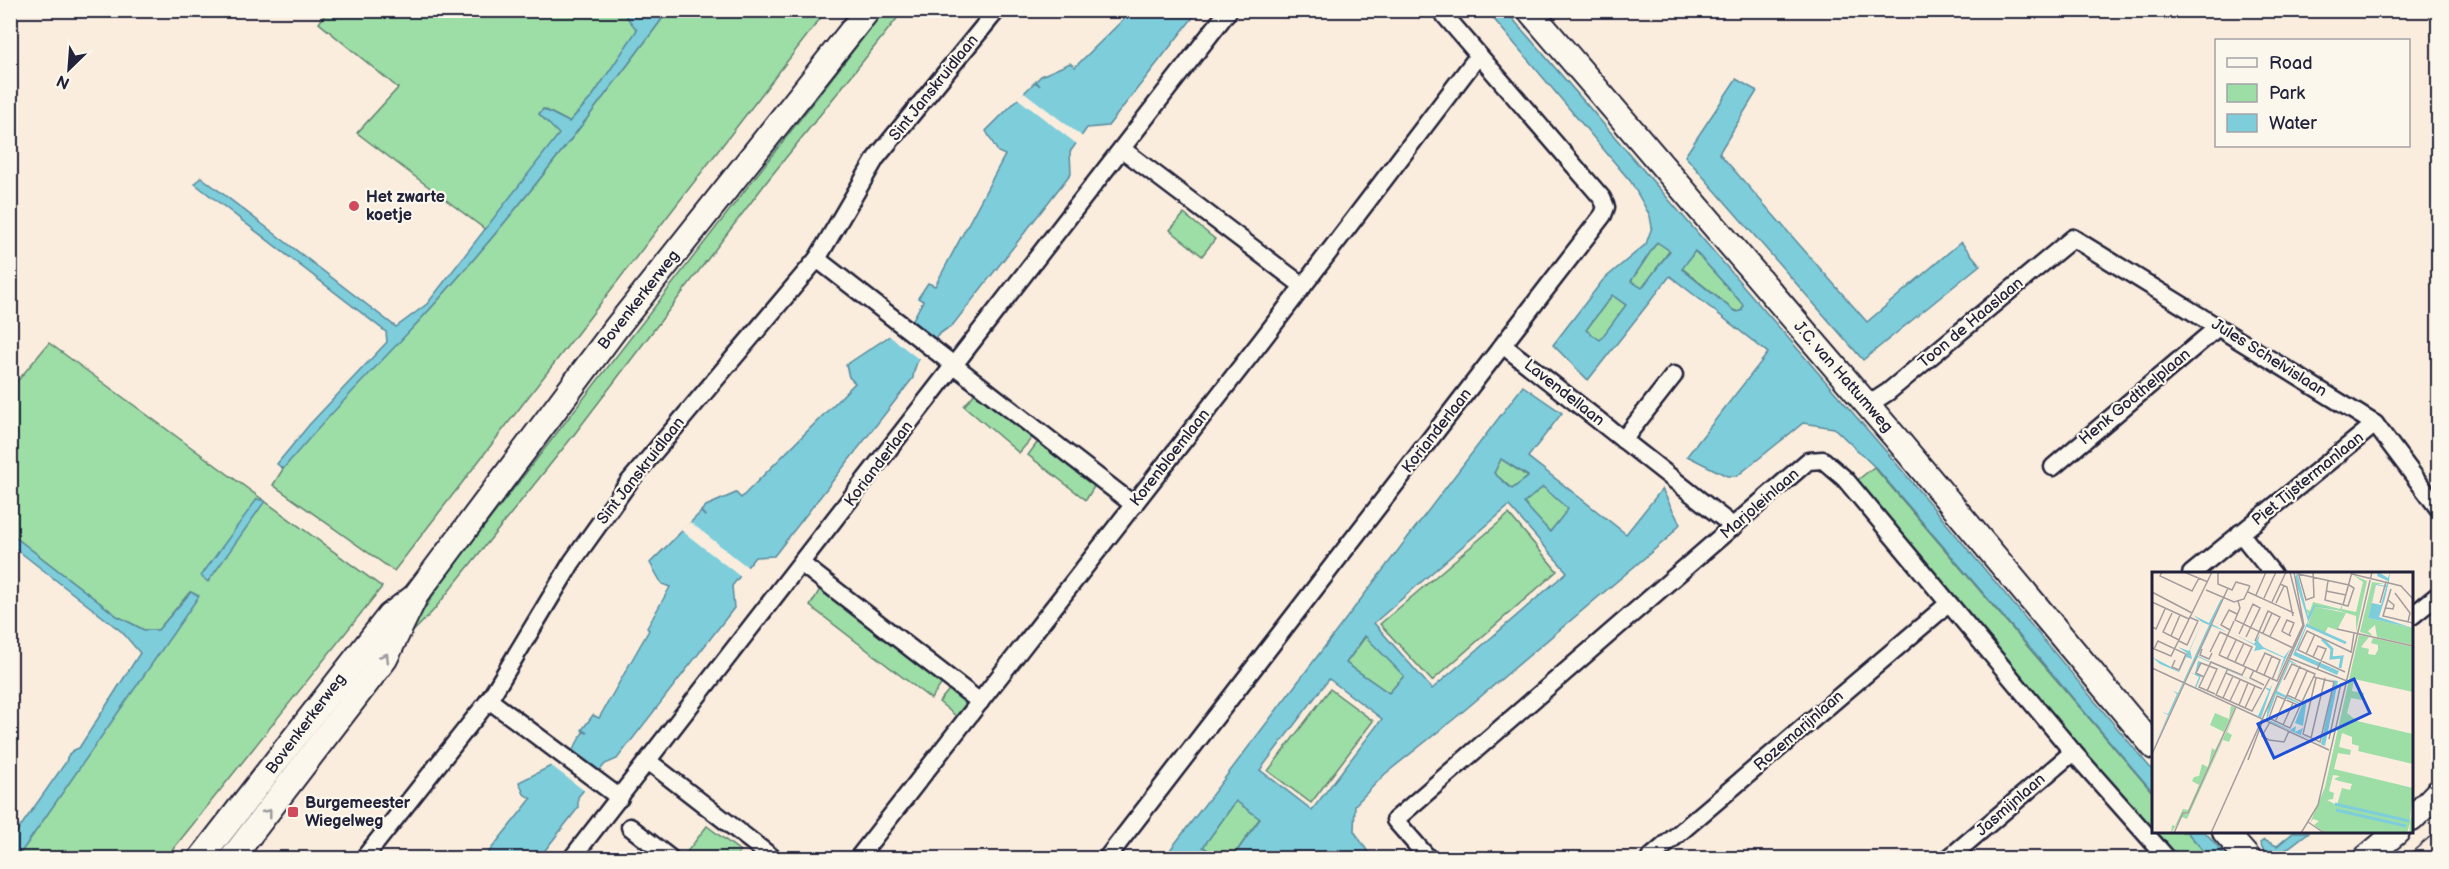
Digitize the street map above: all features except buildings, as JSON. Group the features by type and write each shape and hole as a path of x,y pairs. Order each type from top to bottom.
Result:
{"main road":[{"name":"Bovenkerkerweg","path":"232,858 385,659 416,596 616,328 868,10"},
{"name":"J.C. van Hattumweg","path":"1529,10 1868,405 2152,745"},
{"name":"Bovenkerkerweg","path":"201,858 389,616 416,596"},
{"path":"2413,818 2439,792"},
{"path":"2227,833 2248,858"},
{"path":"2366,858 2395,833"}],"street":[{"name":"Sint Janskruidlaan","path":"364,858 489,700 572,562 629,482 817,259 876,158 997,10"},
{"name":"Korianderlaan","path":"572,858 1229,10"},
{"name":"Korianderlaan","path":"1107,858 1599,223 1606,207 1602,198 1440,10"},
{"name":"Korenbloemlaan","path":"858,858 1303,286 1478,56"},
{"path":"1122,149 1303,286"},
{"name":"Toon de Haaslaan","path":"1868,405 1888,392 2073,238"},
{"name":"Jules Schelvislaan","path":"2073,238 2375,424 2439,508"},
{"path":"817,259 956,364 1134,504"},
{"name":"Henk Godthelplaan","path":"2053,467 2218,327"},
{"name":"Lavendellaan","path":"1504,346 1734,527"},
{"path":"1623,440 1674,375"},
{"name":"Piet Tijstermanlaan","path":"2192,572 2375,424"},
{"name":"Marjoleinlaan","path":"1428,858 1395,820 1808,462 1823,460 1845,480 2073,752 2167,858"},
{"name":"Piet Tijstermanlaan","path":"2240,533 2272,572"},
{"path":"802,564 980,702"},
{"path":"2413,615 2439,595"},
{"name":"Rozemarijnlaan","path":"1650,858 1948,604"},
{"path":"489,700 620,798"},
{"name":"Jasmijnlaan","path":"1949,858 2073,752"},
{"path":"648,761 773,858"},
{"path":"630,827 670,858"}],"green space":[{"path":"328,10 622,10 638,30 592,97 569,122 544,109 539,114 560,134 486,230 357,133 398,88 319,23"},
{"path":"668,11 826,11 394,571 273,485 307,437 326,415 430,309 523,200"},
{"path":"884,11 903,11 768,180 573,436 433,611 405,640 442,581"},
{"path":"1184,214 1215,239 1202,256 1170,230"},
{"path":"1657,242 1670,250 1642,289 1631,281"},
{"path":"1695,251 1743,305 1742,310 1738,312 1733,310 1682,268"},
{"path":"1612,295 1626,305 1600,341 1586,330"},
{"path":"49,343 382,587 166,858 17,858 198,596 190,592 158,630 144,630 117,616 11,534 10,390"},
{"path":"976,392 1031,434 1031,439 1019,453 964,406"},
{"path":"1037,443 1095,485 1086,500 1028,455"},
{"path":"1501,459 1528,477 1512,489 1494,473"},
{"path":"1874,467 2152,792 2152,831 1855,482"},
{"path":"1543,487 1569,509 1550,532 1523,503"},
{"path":"1509,514 1557,571 1432,681 1380,624"},
{"path":"820,589 943,682 931,699 810,606"},
{"path":"1366,636 1404,676 1389,693 1346,663"},
{"path":"952,686 969,700 956,716 939,702"},
{"path":"1330,689 1373,721 1311,803 1268,771"},
{"path":"1236,801 1260,818 1232,858 1220,858 1203,847"},
{"path":"707,826 740,851 735,858 693,858 686,853"},
{"path":"2154,833 2188,833 2210,858 2175,858"}],"water":[{"path":"622,11 650,13 668,11 582,125 462,273 283,469 277,464 309,425 387,342 386,332 195,184 201,177 396,327 427,304 559,134 539,114 543,109 569,122 592,97 637,30"},
{"path":"1132,11 1198,11 1108,126 1087,128 1070,152 1071,173 952,326 926,348 917,363 913,378 774,556 755,557 732,586 734,608 617,759 605,764 578,797 578,808 539,858 484,858 531,799 524,794 519,782 569,757 583,732 588,733 582,730 593,715 599,718 649,630 647,628 670,587 662,584 650,563 701,512 706,517 701,511 706,506 736,493 741,498 855,383 849,377 846,365 912,321 923,301 918,298 928,283 935,286 1005,155 998,152 986,131 1035,82 1040,86 1036,81 1041,76 1070,63 1075,67"},
{"path":"1487,11 1506,11 1890,456 2152,770 2152,791 1877,469 1834,428 1803,423 1737,476 1727,476 1687,456 1768,353 1670,276 1588,380 1553,345 1603,280 1646,244 1652,227 1650,216 1631,182","holes":["1657,242 1670,251 1642,288 1631,281","1695,251 1743,305 1742,310 1738,312 1733,310 1682,269","1612,295 1626,305 1600,340 1586,330"]},
{"path":"1736,79 1757,91 1719,153 1867,322 1961,242 1980,265 1863,360 1685,156"},
{"path":"1523,386 1562,413 1528,457 1626,534 1662,489 1680,524 1668,538 1454,719 1385,774 1355,805 1354,831 1372,858 1336,858 1329,851 1299,854 1293,858 1232,858 1260,819 1236,801 1203,847 1220,858 1167,858 1167,854","holes":["1501,459 1528,477 1512,489 1494,473","1543,487 1568,509 1550,532 1524,503","1509,506 1567,572 1432,689 1374,623","1365,636 1404,676 1389,693 1346,663","1329,679 1382,719 1312,810 1260,770"]},
{"path":"257,499 265,501 208,582 201,576"},
{"path":"11,534 117,616 144,630 158,630 191,592 199,596 17,858 11,858 11,840 66,762 68,755 79,748 140,653 122,632 11,545"},
{"path":"2188,833 2206,833 2228,858 2210,858"},
{"path":"2293,833 2308,833 2275,858 2263,858 2265,853 2260,843 2264,840 2277,846"}],"pier":[{"path":"1024,92 1084,138 1078,145 1017,98"},
{"path":"910,319 937,341 921,361 888,335"},
{"path":"690,522 750,569 742,578 681,530"},
{"path":"571,748 602,772 586,792 549,764 567,755"}],"tram line":[{"path":"2405,858 2438,830"},
{"path":"2423,858 2438,845"}],"place":[{"name":"Het zwarte koetje","path":"354,206"},
{"name":"Burgemeester Wiegelweg","path":"293,812"}]}
